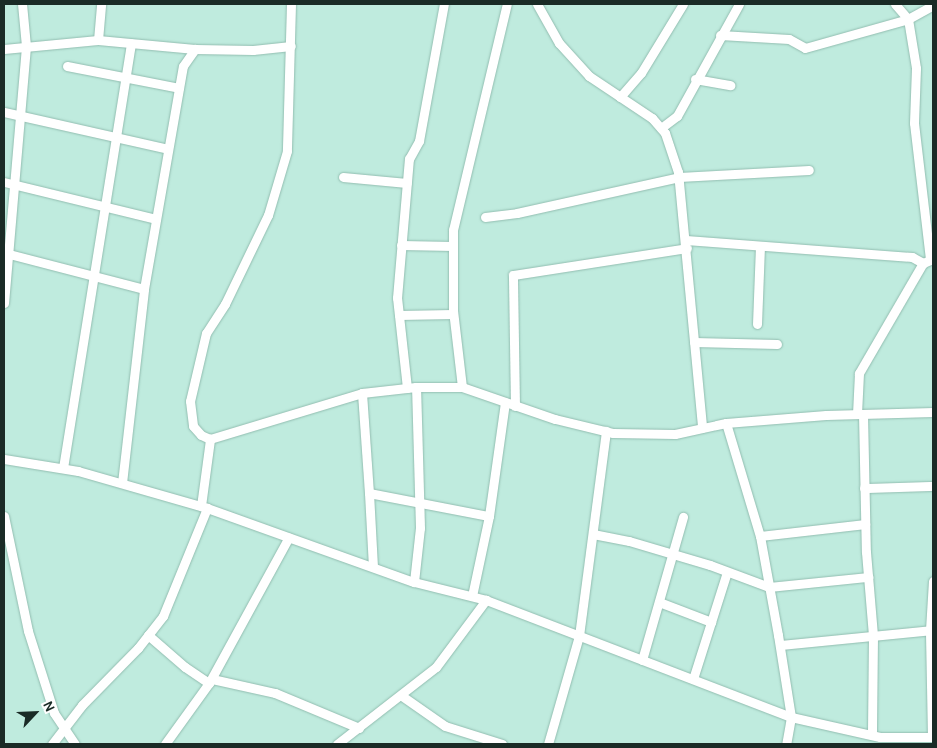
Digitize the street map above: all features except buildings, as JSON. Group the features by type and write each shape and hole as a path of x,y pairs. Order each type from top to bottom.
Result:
{"street":[{"path":"4,303 26,46 22,4"},
{"path":"98,40 101,4"},
{"path":"210,439 193,426 190,401 206,333 225,304 268,214 281,177 287,151 291,4"},
{"path":"406,388 397,298 409,159 418,142 444,4"},
{"path":"462,387 453,314 453,230 507,4"},
{"path":"537,4 559,43 589,76 652,118 661,128 679,177 702,428"},
{"path":"620,97 641,73 683,4"},
{"path":"661,128 677,116 695,79 739,4"},
{"path":"878,739 865,524 859,373 929,261 914,122 916,68 908,19 895,4"},
{"path":"720,36 789,39 805,48 908,19 933,5"},
{"path":"4,49 98,40 195,49 253,50 291,46"},
{"path":"63,468 95,278 131,43"},
{"path":"122,483 144,289 183,66 177,46"},
{"path":"183,66 195,49"},
{"path":"67,66 180,88"},
{"path":"695,79 730,85"},
{"path":"4,112 115,140 168,150"},
{"path":"485,216 517,213 679,177 808,170"},
{"path":"343,177 407,184"},
{"path":"4,182 156,219"},
{"path":"516,406 513,275 686,244 760,246 912,257 929,261"},
{"path":"401,245 453,246"},
{"path":"758,324 760,246"},
{"path":"8,248 95,278 144,289"},
{"path":"399,316 453,314"},
{"path":"694,342 777,344"},
{"path":"210,439 362,393 416,387 462,387 516,406 606,431 675,434 726,423 860,414 933,412"},
{"path":"414,582 420,528 416,387"},
{"path":"362,393 373,568"},
{"path":"472,596 489,516 505,402"},
{"path":"726,423 760,536 770,587 791,717 786,744"},
{"path":"548,744 579,636 606,431"},
{"path":"52,744 64,732 82,705 148,636 163,616 204,507 210,439"},
{"path":"4,459 63,468 204,507 414,582 486,600 791,717 878,739 933,737 933,581"},
{"path":"864,488 933,486"},
{"path":"369,493 489,516"},
{"path":"4,516 28,631 54,713 64,732 75,744"},
{"path":"642,660 683,517"},
{"path":"760,536 865,524"},
{"path":"593,534 629,541 770,587 868,577"},
{"path":"165,744 211,681 288,537"},
{"path":"692,679 727,572"},
{"path":"337,744 402,696 436,667 486,600"},
{"path":"659,602 711,622"},
{"path":"780,645 932,630"},
{"path":"148,636 185,667 211,681 275,693 359,728"},
{"path":"402,696 445,726 496,744"}]}
